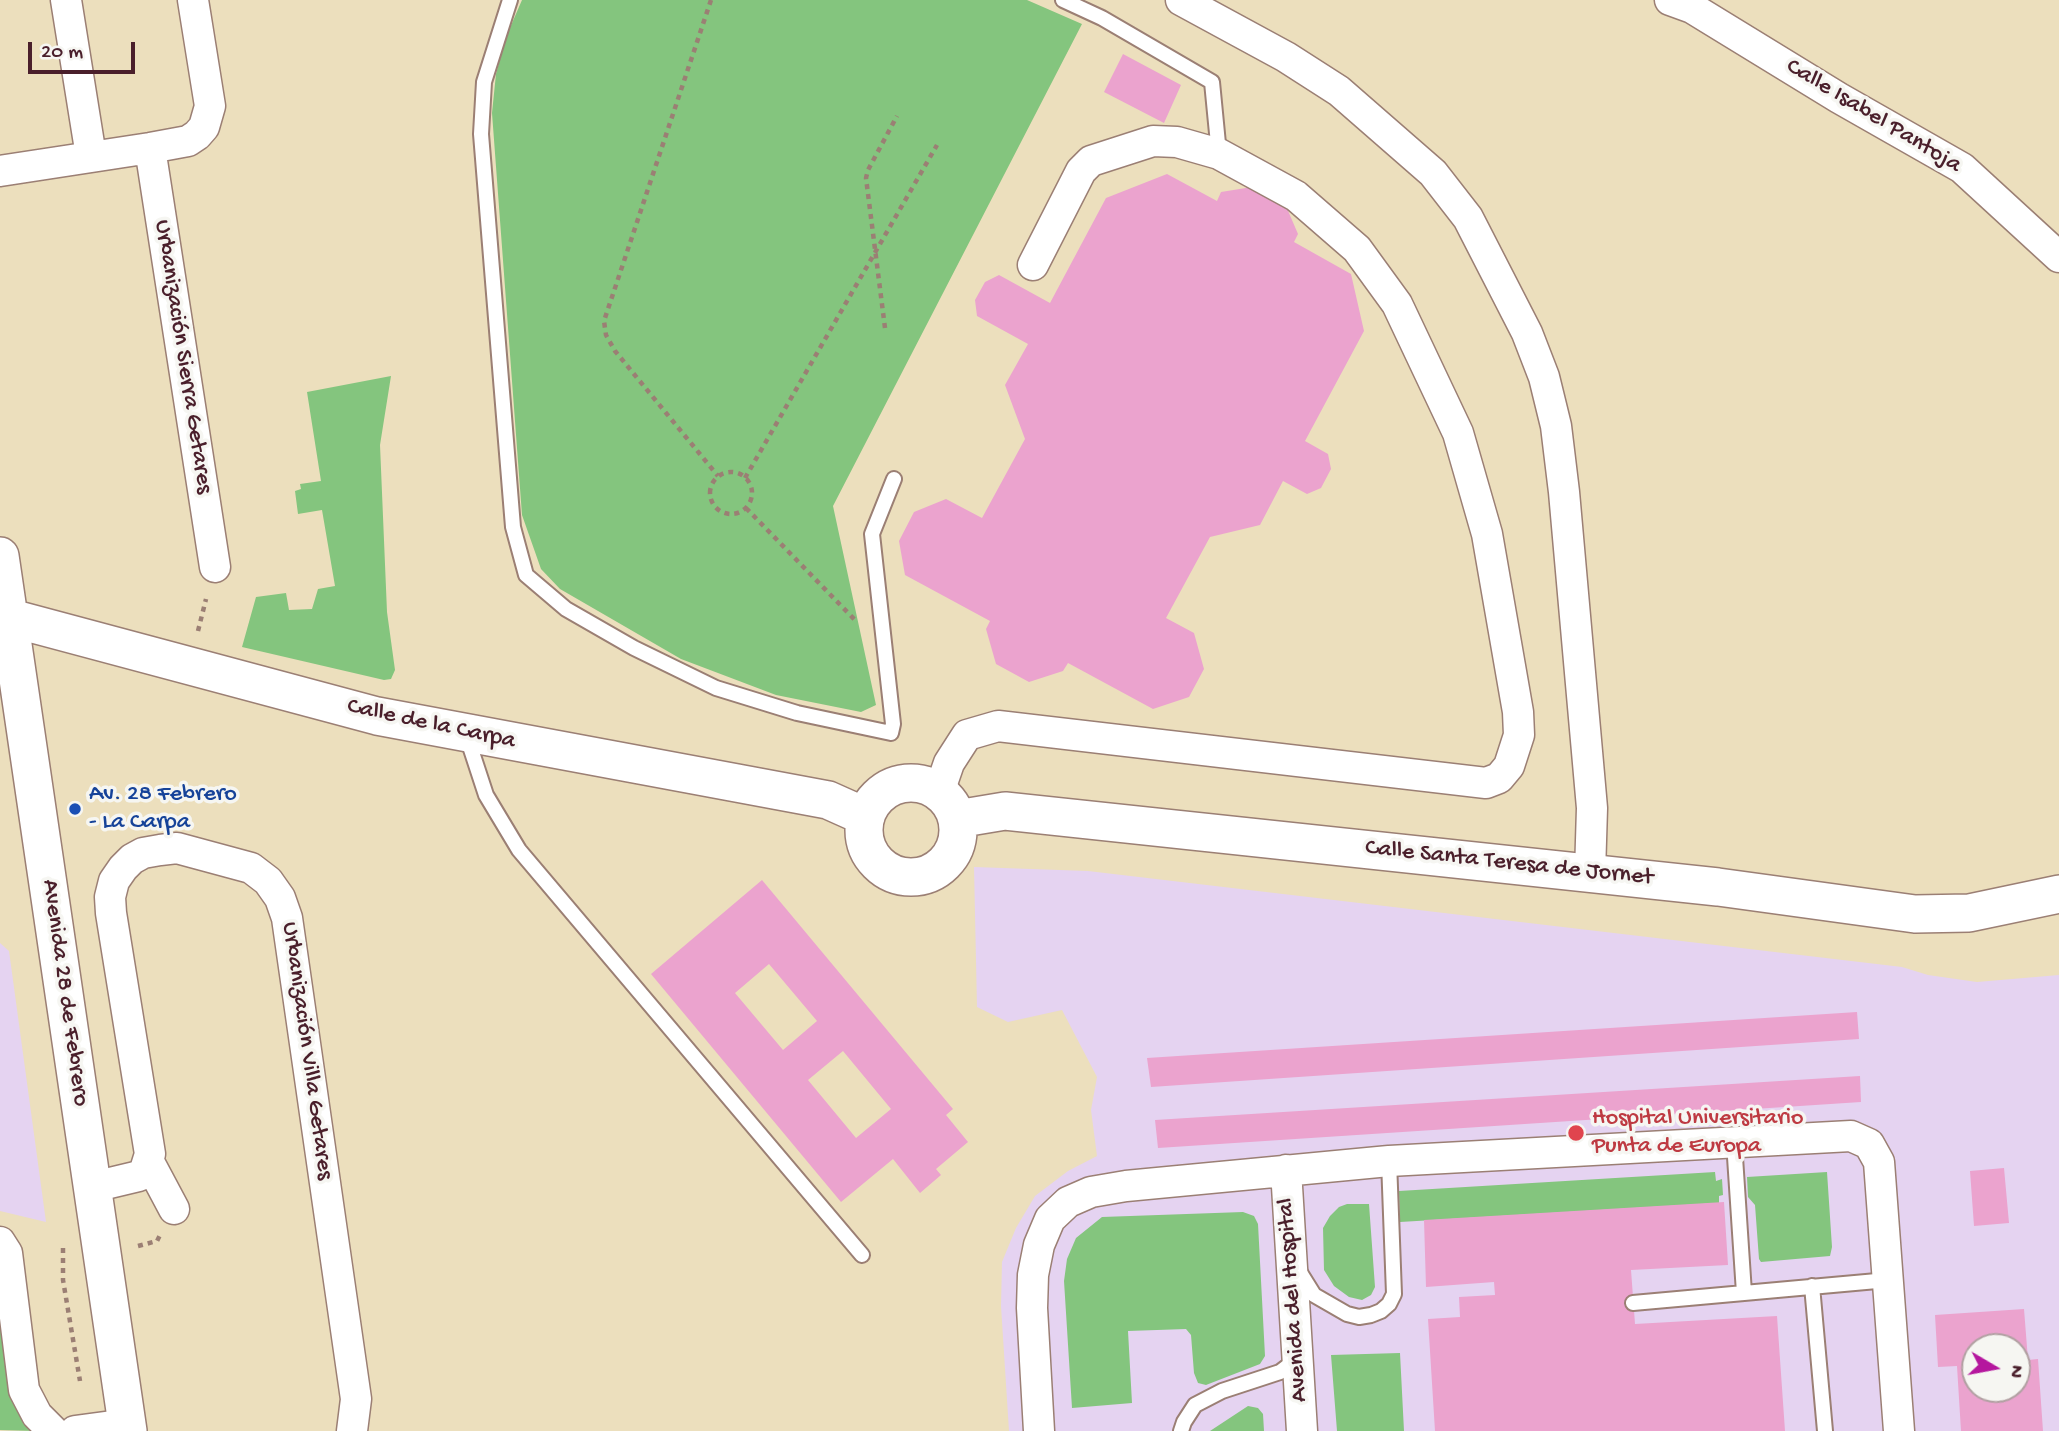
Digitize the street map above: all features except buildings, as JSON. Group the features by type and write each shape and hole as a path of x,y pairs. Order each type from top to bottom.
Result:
{"street":[{"path":"66,0 91,156"},
{"path":"0,171 188,141 204,127 210,106 193,0"},
{"path":"1181,0 1286,57 1339,92 1433,173 1468,218 1527,333 1544,377 1556,426 1564,492 1592,808 1590,873"},
{"name":"Calle Isabel Pantoja","path":"1686,3 1828,91 1962,169 2059,257"},
{"path":"948,805 926,785 896,785 872,803 866,817 864,833 867,848 876,861 895,874 918,877 933,872 946,863 958,834 948,805 949,763 967,735 998,726 1486,783 1499,778 1509,766 1519,736 1518,712 1487,534 1458,433 1397,304 1357,249 1296,195 1220,154 1177,142 1153,141 1091,161 1081,172 1033,265"},
{"name":"Urbanización Sierra Getares","path":"150,148 215,567"},
{"name":"Avenida 28 de Febrero","path":"0,556 4,616 128,1427"},
{"name":"Calle de la Carpa","path":"4,616 377,716 828,800 866,817"},
{"name":"Calle Santa Teresa de Jornet","path":"948,805 1718,887 1915,914 1969,913 2059,894"},
{"name":"Urbanización Villa Getares","path":"174,1209 149,1162 150,1154 110,897 114,881 132,859 144,853 177,848 251,868 268,881 280,898 287,918 356,1399 352,1431"},
{"path":"1040,1431 1032,1308 1033,1275 1039,1245 1050,1219 1068,1202 1091,1192 1389,1161 1851,1136 1869,1144 1879,1162 1899,1431"},
{"path":"93,1187 139,1176 149,1162"},
{"name":"Avenida del Hospital","path":"1286,1170 1302,1431"},
{"path":"0,1242 7,1253 24,1390 37,1415 53,1431"},
{"path":"75,1431 128,1427"}],"lane":[{"path":"510,0 484,82 481,134 513,527 526,575 566,609 634,648 716,688 797,713 891,733 893,724 872,534 894,479"},
{"path":"1063,0 1102,18 1212,82 1220,154"},
{"path":"466,733 486,795 519,850 862,1255"},
{"path":"1734,1142 1744,1293"},
{"path":"1292,1261 1314,1294 1347,1314 1359,1317 1371,1315 1389,1304 1394,1294 1389,1161"},
{"path":"1633,1303 1888,1280"},
{"path":"1812,1286 1825,1431"},
{"path":"1181,1431 1195,1405 1222,1391 1280,1372 1298,1359"}],"path":[{"path":"711,0 604,321 606,335 615,351 718,476"},
{"path":"885,328 866,178 897,116"},
{"path":"745,478 937,145"},
{"path":"733,471 745,478 752,490 751,500 746,508 738,513 719,512 709,496 710,487 718,476 733,471"},
{"path":"746,508 885,650"},
{"path":"189,666 215,567"},
{"path":"103,1255 157,1241 174,1209"}],"shaded area":[{"name":"Hospital Universitario Punta de Europa","path":"974,867 1088,871 1902,967 1928,975 1977,982 2059,975 2059,1431 1009,1431 1001,1306 1002,1262 1016,1228 1035,1196 1068,1171 1097,1156 1091,1110 1097,1077 1062,1010 1008,1022 977,1007"},
{"path":"0,943 9,951 46,1222 0,1211"}],"green space":[{"path":"522,0 1027,0 1082,24 833,506 876,705 861,712 776,695 681,659 560,589 541,569 522,515 492,113 496,74 506,37"},
{"path":"391,376 380,445 387,612 395,670 391,679 384,680 242,647 256,597 286,593 289,610 312,609 318,589 335,586 322,510 298,514 295,491 301,489 300,484 321,481 307,392"},
{"path":"1715,1172 1716,1181 1722,1179 1723,1195 1719,1196 1719,1203 1400,1222 1399,1191"},
{"path":"1827,1172 1832,1247 1830,1256 1761,1262 1755,1205 1748,1197 1747,1177"},
{"path":"1347,1204 1369,1204 1375,1287 1371,1295 1362,1300 1349,1297 1334,1286 1324,1270 1323,1228 1339,1207"},
{"path":"1243,1212 1254,1216 1258,1224 1265,1356 1260,1364 1206,1385 1198,1383 1194,1373 1191,1335 1186,1329 1128,1331 1132,1403 1072,1408 1064,1281 1067,1259 1076,1238 1102,1217"},
{"path":"0,1288 36,1431 0,1430"},
{"path":"1400,1353 1404,1431 1337,1431 1331,1355"},
{"path":"1248,1406 1258,1408 1263,1414 1264,1431 1210,1431"}],"place":[{"name":"Av. 28 Febrero - La Carpa","path":"75,809"},
{"name":"Hospital Universitario Punta de Europa","path":"1576,1133"}]}
